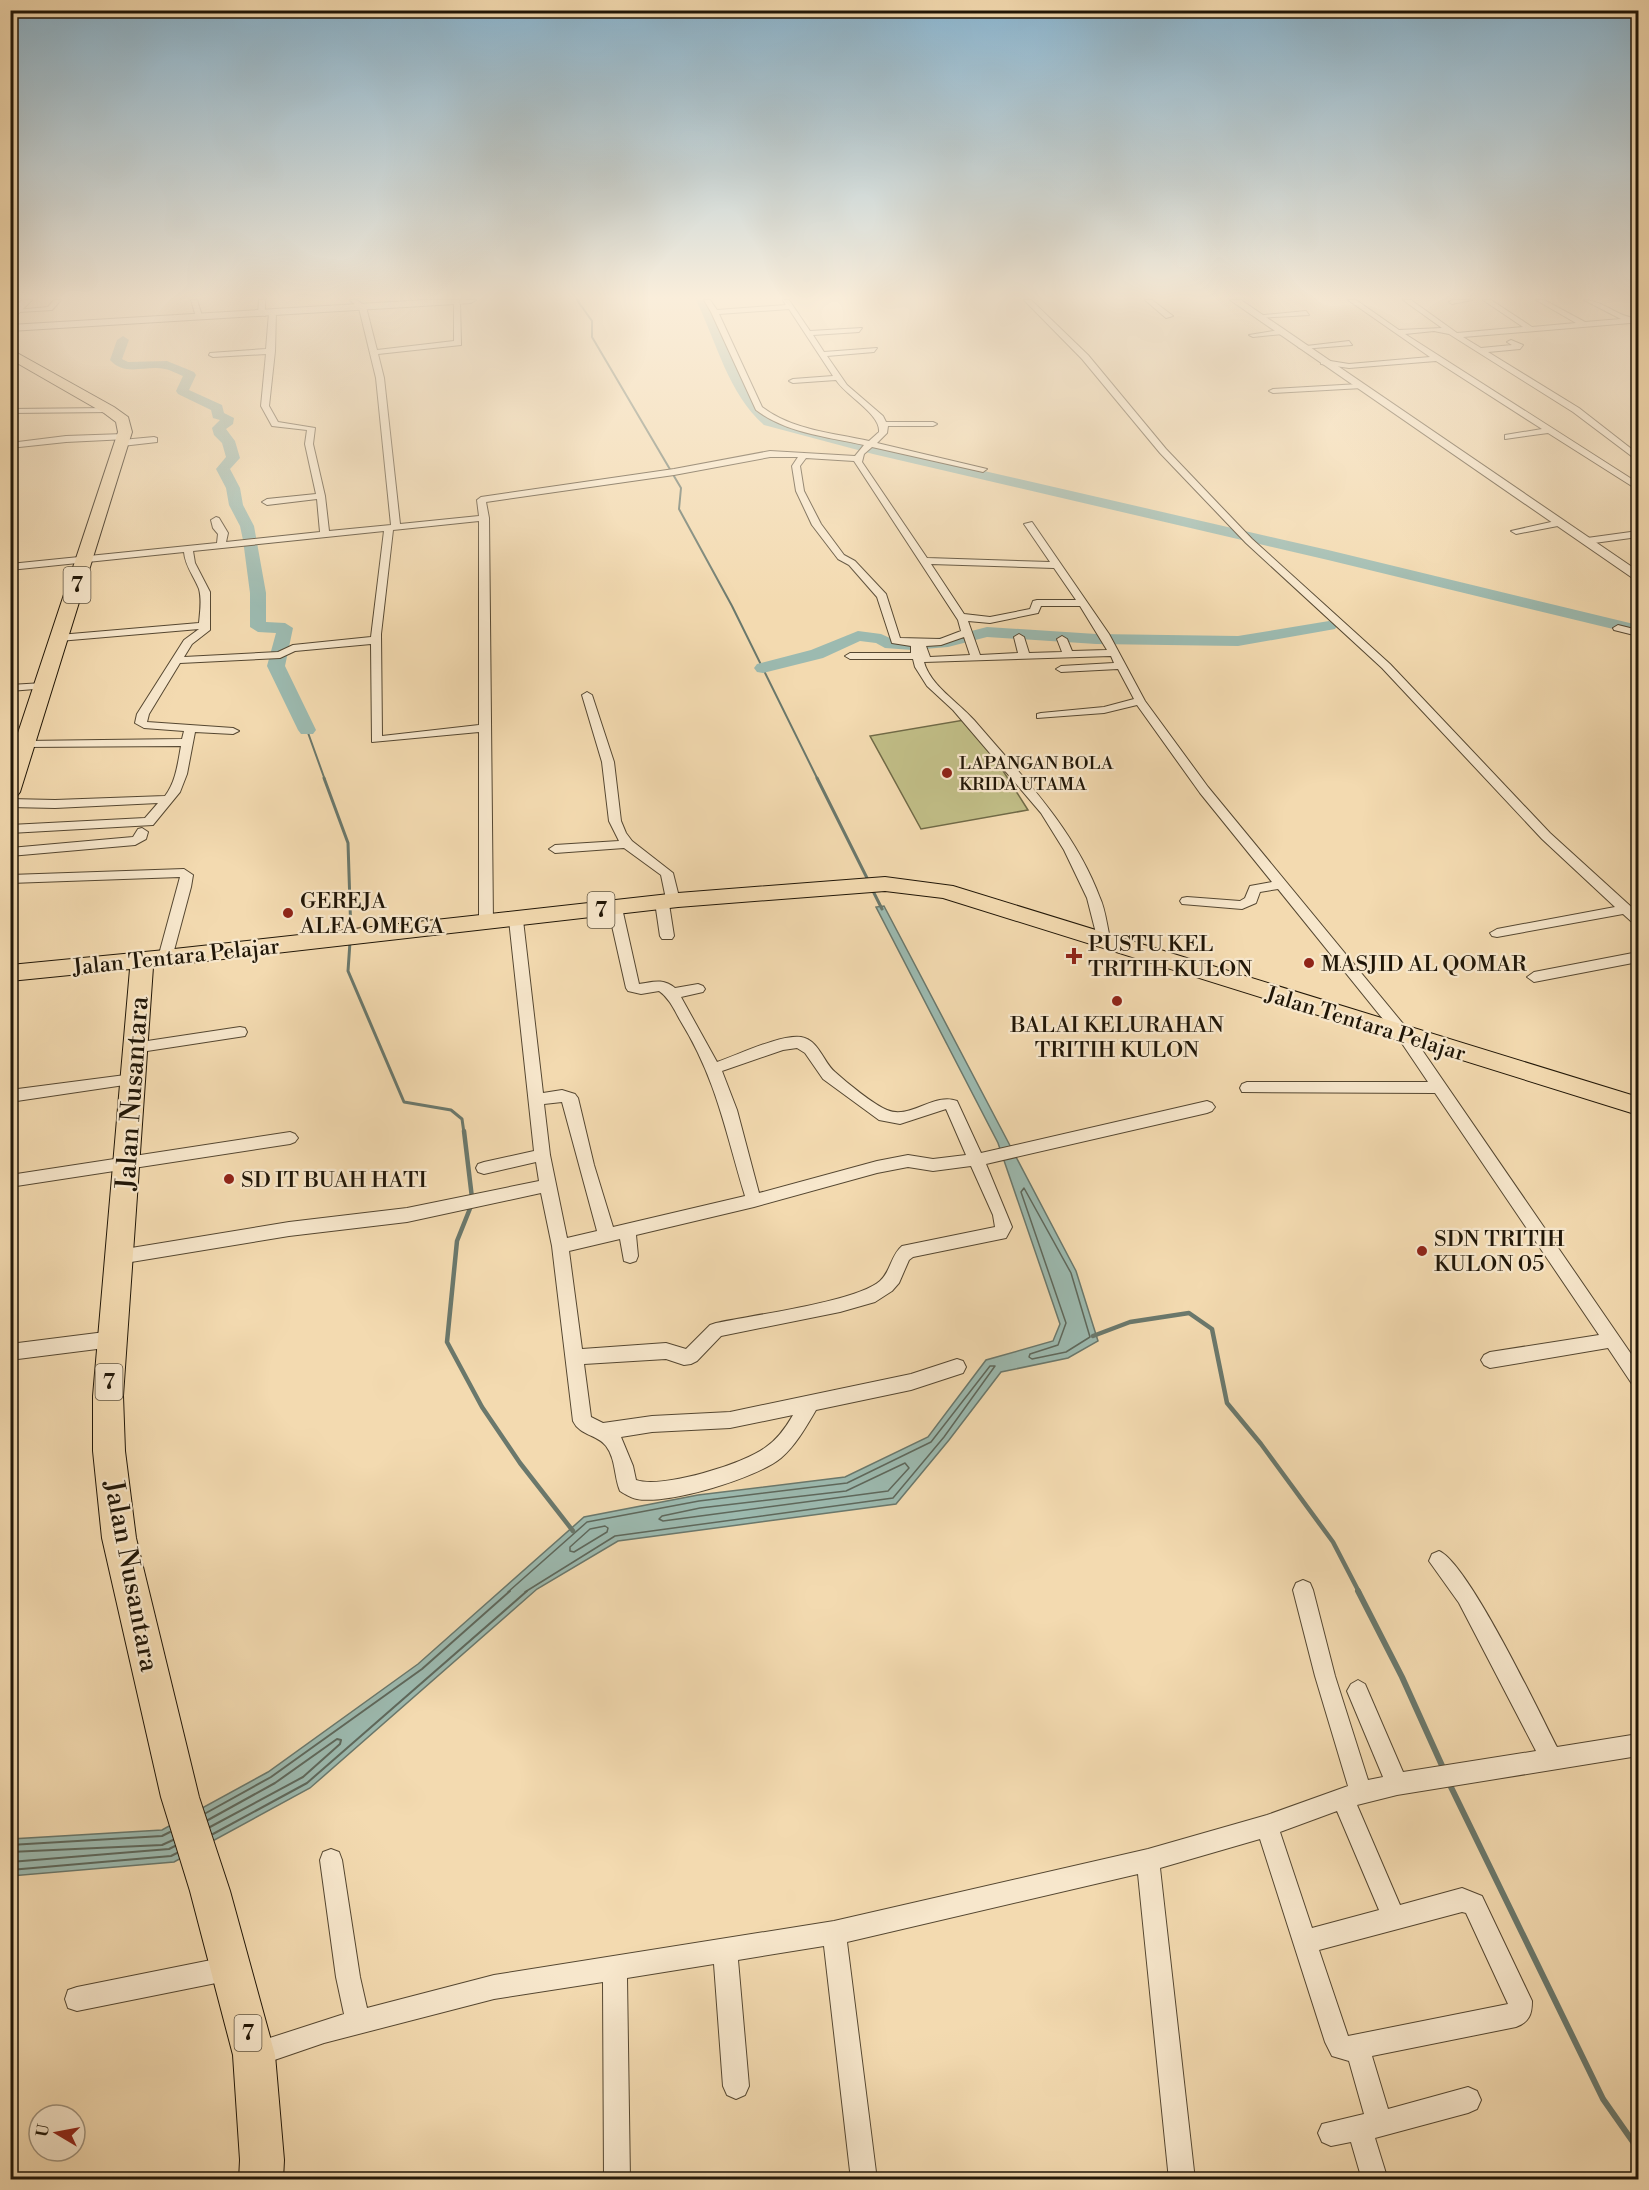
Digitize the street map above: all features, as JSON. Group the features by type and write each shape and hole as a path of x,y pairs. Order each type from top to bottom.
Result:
{"highway":[{"path":"97,402 123,420 123,440"},
{"name":"7","path":"10,792 123,440"},
{"name":"Jalan Tentara Pelajar","path":"10,973 324,941 667,902 885,884 915,886 945,891 1638,1106"},
{"name":"Jalan Nusantara","path":"154,959 134,1048 108,1396 109,1451 119,1538 180,1797 210,1891 254,2055 262,2160 261,2180"}],"street":[{"path":"267,402 266,409 275,424 311,428 309,444 321,496 325,534"},
{"path":"381,402 393,527 376,640 376,740 485,728"},
{"path":"756,402 759,408 772,420 791,426 983,469"},
{"path":"486,923 484,518 481,500 674,472 770,454 859,456 881,437 883,424 874,410 864,402"},
{"path":"1123,402 1164,451 1249,541 1386,666 1546,836 1638,920"},
{"path":"1383,402 1638,576"},
{"path":"1506,402 1638,487"},
{"path":"1564,402 1636,454"},
{"path":"10,411 109,410"},
{"path":"883,424 933,424"},
{"path":"1508,437 1550,430"},
{"path":"10,446 59,439 153,440"},
{"path":"804,455 796,463 796,475 800,491 817,525 842,557 852,563 882,596 896,641 918,647 926,660 1068,654 1112,649"},
{"path":"859,456 961,617 976,658"},
{"path":"267,502 321,496"},
{"path":"10,567 484,518"},
{"path":"216,520 218,528 223,533 221,544"},
{"path":"1516,531 1560,523"},
{"path":"1029,524 1112,649 1140,701 1204,790 1279,885 1404,1035 1638,1378"},
{"path":"1575,532 1623,526"},
{"path":"1587,541 1638,534"},
{"path":"189,548 188,561 200,581 207,601 203,633 192,637 188,642 143,714 141,723 233,731"},
{"path":"924,561 1057,565"},
{"path":"961,617 1001,619 1034,611 1037,603 1083,603"},
{"path":"59,638 204,626"},
{"path":"1618,628 1638,633"},
{"path":"849,656 918,647 968,635"},
{"path":"1019,637 1024,656"},
{"path":"1062,639 1068,654"},
{"path":"178,660 278,655 292,648 376,640"},
{"path":"918,647 920,668 931,684 957,708 1046,811 1070,850 1094,898 1104,942"},
{"path":"1061,669 1112,649"},
{"path":"10,688 43,686"},
{"path":"587,695 608,762 615,821 627,844 667,873 667,936"},
{"path":"1041,716 1104,710 1140,701"},
{"path":"10,829 74,824 146,823 168,799 180,778 190,729"},
{"path":"24,744 188,742"},
{"path":"10,803 55,804 168,799"},
{"path":"10,852 135,841 140,838 142,832"},
{"path":"555,849 627,844"},
{"path":"10,879 184,873 187,875 185,888 154,959"},
{"path":"1187,901 1242,905 1251,900 1255,888 1279,885"},
{"path":"615,908 633,988 638,990 661,986 671,994 701,1041 733,1123 754,1201"},
{"path":"1497,933 1625,909"},
{"path":"516,920 542,1155 560,1246 582,1421 595,1430 603,1431 652,1424 730,1420 911,1382 957,1367"},
{"path":"1534,977 1638,957"},
{"path":"671,994 698,989"},
{"path":"134,1048 240,1032"},
{"path":"573,1357 666,1351 684,1357 691,1356 716,1330 869,1297 886,1286 893,1278 902,1256 908,1251 1000,1233 1004,1227 978,1159 952,1105 947,1103 900,1118 884,1116 828,1075 810,1049 800,1042 781,1045 713,1069"},
{"path":"10,1096 133,1079"},
{"path":"1247,1088 1439,1087"},
{"path":"535,1100 562,1096 570,1098 586,1165 607,1235"},
{"path":"560,1246 754,1201 878,1167 908,1161 933,1166 978,1159 1207,1107"},
{"path":"10,1181 290,1138"},
{"path":"484,1168 542,1155"},
{"path":"119,1257 289,1229 459,1205 548,1185"},
{"path":"627,1230 630,1256"},
{"path":"10,1352 113,1339"},
{"path":"1490,1360 1612,1340"},
{"path":"603,1431 614,1441 624,1466 627,1485 637,1492 648,1492 705,1481 756,1464 784,1443 811,1402"},
{"path":"1439,1561 1466,1596 1552,1759"},
{"path":"1303,1590 1352,1795 1394,1918"},
{"path":"1358,1691 1397,1784"},
{"path":"254,2055 358,2022 494,1987 834,1933 1148,1860 1267,1826 1352,1795 1397,1784 1638,1745"},
{"path":"1267,1826 1304,1942 1337,2042 1343,2049 1516,2015 1520,2012 1520,2001 1474,1904 1469,1900 1461,1900 1304,1942"},
{"path":"331,1860 348,1977 358,2022"},
{"path":"1148,1860 1182,2180"},
{"path":"834,1933 864,2180"},
{"path":"725,1950 736,2086"},
{"path":"77,1999 231,1968"},
{"path":"615,1968 617,2180"},
{"path":"1357,2047 1370,2126 1375,2180"},
{"path":"1331,2133 1370,2126 1468,2100"}],"shaded area":[{"name":"LAPANGAN BOLA KRIDA UTAMA","path":"970,719 1028,810 921,829 870,736"}],"water":[{"path":"884,906 1076,1271 1098,1341 1068,1358 1001,1372 896,1504 618,1541 537,1589 310,1788 174,1862 11,1876 11,1839 162,1830 268,1772 418,1664 584,1517 698,1495 845,1477 928,1437 986,1360 1053,1341 1060,1324 998,1143 876,907"}],"waterway":[{"path":"205,402 217,408 218,415 227,418 226,424 219,428 221,435 228,441 233,458 223,469 233,488 236,505 247,526 249,538"},
{"path":"630,402 681,488 679,509 732,606 818,780"},
{"path":"750,402 769,422 873,450 1328,555 1638,630"},
{"path":"249,542 258,593 258,627 285,628 276,666 307,730"},
{"path":"763,668 817,654 858,636 881,639 885,643 912,645 948,642 987,632 1096,639 1238,641 1329,626"},
{"path":"307,730 325,780"},
{"path":"324,778 348,843 351,935"},
{"path":"818,780 869,882"},
{"path":"872,889 882,909"},
{"path":"350,942 348,971 404,1102 451,1110 462,1119 464,1133"},
{"path":"464,1131 472,1198"},
{"path":"471,1206 457,1241 447,1342 482,1407 520,1463 573,1531"},
{"path":"1093,1336 1130,1322 1189,1313 1212,1329 1227,1403 1261,1444 1333,1542 1359,1592"},
{"path":"1358,1591 1402,1677 1444,1770"},
{"path":"1449,1783 1603,2099 1638,2149"}],"place":[{"name":"LAPANGAN BOLA KRIDA UTAMA","path":"947,773"},
{"name":"GEREJA ALFA OMEGA","path":"288,913"},
{"name":"PUSTU KEL TRITIH KULON","path":"1074,956"},
{"name":"MASJID AL QOMAR","path":"1309,963"},
{"name":"BALAI KELURAHAN TRITIH KULON","path":"1117,1001"},
{"name":"SD IT BUAH HATI","path":"229,1179"},
{"name":"SDN TRITIH KULON 05","path":"1422,1251"}]}
